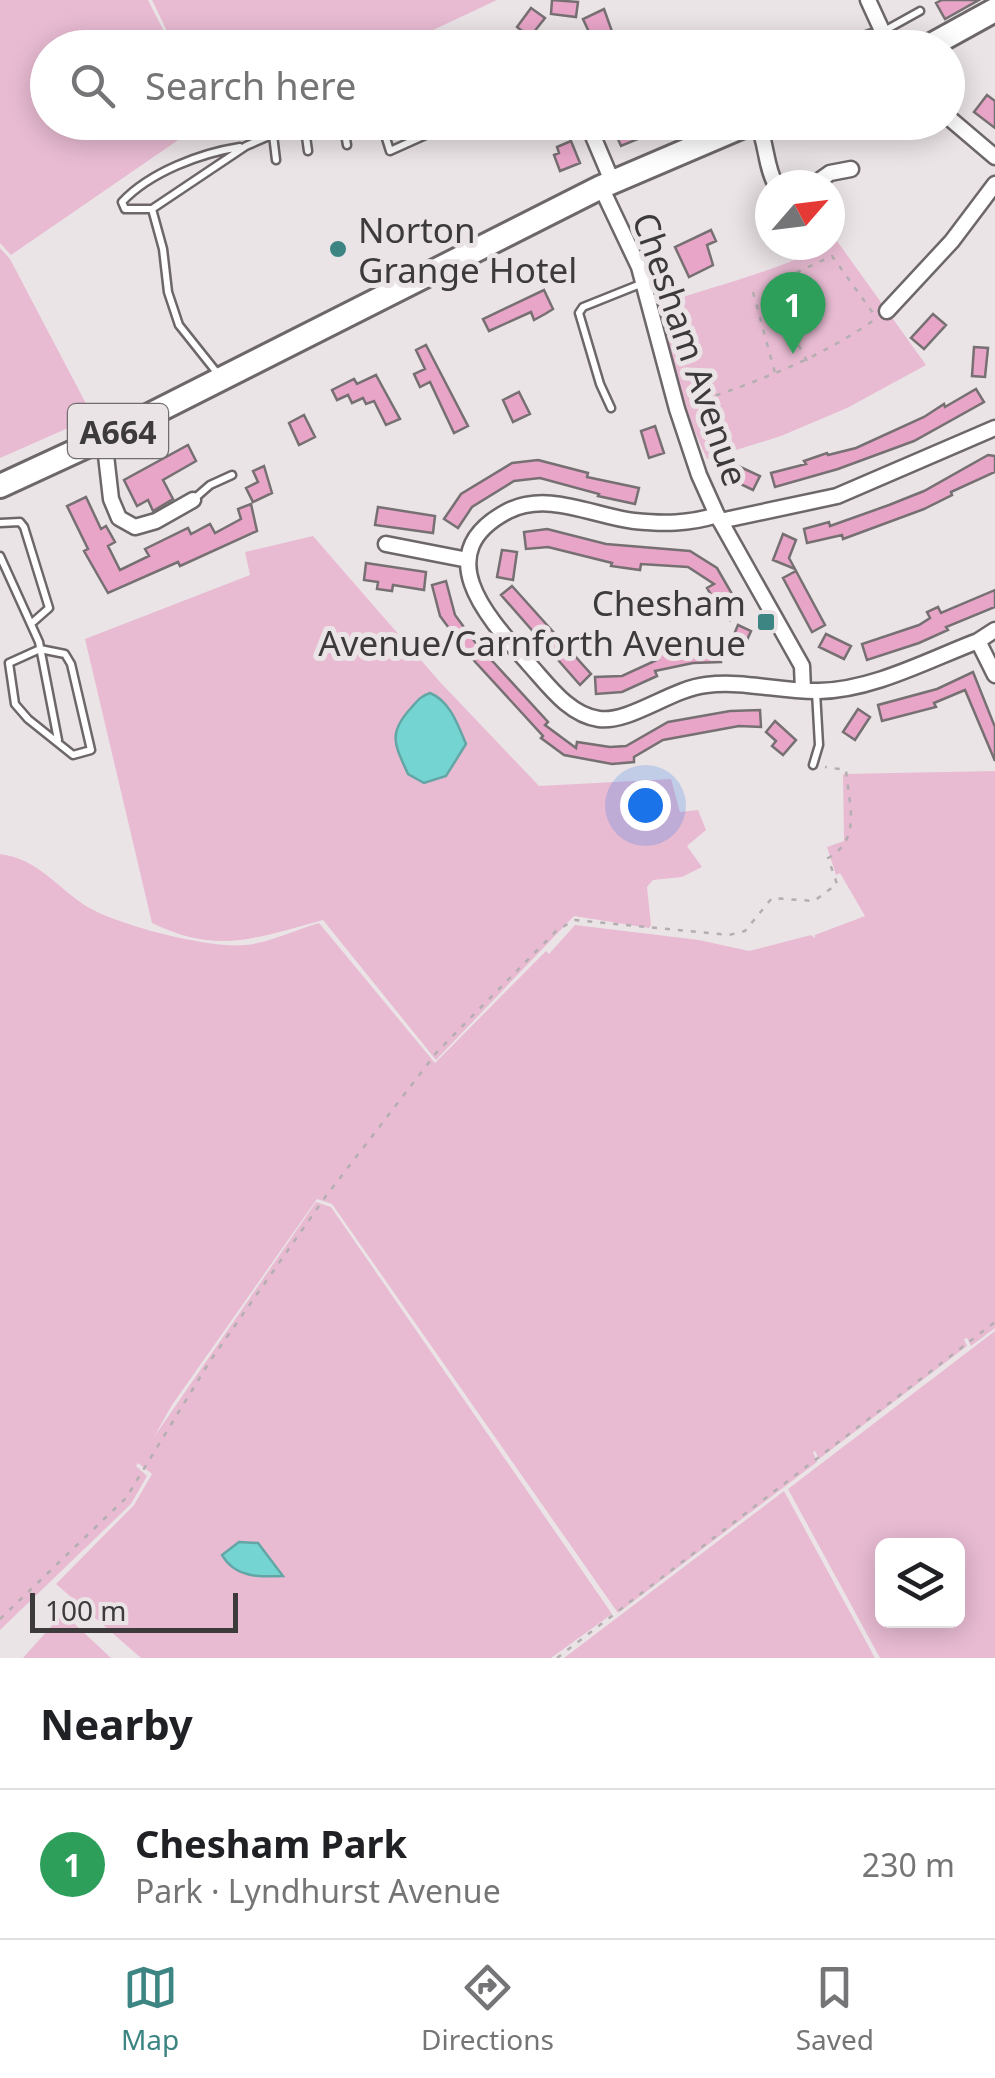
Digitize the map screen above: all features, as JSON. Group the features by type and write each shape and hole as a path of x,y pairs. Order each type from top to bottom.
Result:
{"main road":[{"path":"959,30 995,10"},
{"name":"A664","path":"0,486 104,438 606,184 712,140"}],"street":[{"path":"868,0 883,30"},
{"path":"965,129 992,148"},
{"name":"Chesham Avenue","path":"593,140 644,282 677,409 718,518 802,666 809,691"},
{"path":"766,140 770,170"},
{"path":"844,170 850,169"},
{"path":"888,311 952,241 995,184"},
{"path":"995,428 837,496 718,518 649,522 544,502 526,505 510,510 481,530 468,560 476,601 548,685 575,711 614,720 669,695 704,685 736,683 809,691 851,689 978,641 995,630"},
{"path":"104,438 111,498 119,518 135,527 156,521 193,500"},
{"path":"386,544 468,560"},
{"path":"978,641 995,676"}],"lane":[{"path":"885,30 920,11"},
{"path":"246,146 205,152 190,159 122,202 125,209 152,209 260,140"},
{"path":"273,140 276,160"},
{"path":"306,140 308,152"},
{"path":"346,140 347,145"},
{"path":"386,140 390,152 416,140"},
{"path":"152,209 163,248 168,292 179,325 228,376"},
{"path":"611,408 579,314 582,307 644,282"},
{"path":"193,500 210,484 232,475"},
{"path":"0,523 20,522 24,527 49,608 32,623"},
{"path":"0,556 32,623 58,741"},
{"path":"40,649 65,654 71,664 91,750 72,755 58,741 28,720 15,704 9,663 40,649"},
{"path":"809,691 820,745 814,765"}],"path":[{"path":"677,409 806,361 876,318 832,256 768,286 806,361"},
{"path":"753,292 775,375"},
{"path":"0,1619 126,1498 210,1361 326,1196 437,1052 557,930 575,920 729,934 745,930 772,898 814,902 838,884 828,858 844,850 851,831 846,770 814,765"},
{"path":"558,1658 995,1322"}],"shaded area":[{"path":"0,0 148,0 163,30 30,30 30,140 178,140 11,255 0,243"},
{"path":"152,0 497,0 433,30 166,30"},
{"path":"0,248 10,259 93,417 0,458"},
{"path":"845,252 926,365 847,408 781,436 707,459 685,410 658,305 794,260 845,260"},
{"path":"313,536 440,682 539,786 671,779 680,812 698,810 706,830 687,846 702,867 682,877 653,880 647,887 649,928 574,916 436,1060 323,920 257,937 217,941 197,939 152,923 85,639 250,575 245,552"},
{"path":"995,771 995,1328 971,1346 964,1339 967,1346 819,1459 813,1452 817,1462 618,1613 332,1204 317,1199 172,1405 154,1437 316,1202 331,1207 612,1614 551,1658 141,1658 56,1584 134,1505 152,1474 138,1463 136,1466 147,1476 131,1504 0,1630 0,854 35,867 97,912 186,939 245,945 319,923 435,1063 575,925 699,940 749,951 811,935 815,938 865,916 840,873 836,875 827,847 844,841 843,774"},
{"path":"995,1331 995,1658 880,1658 788,1489"},
{"path":"784,1491 875,1658 564,1658"},
{"path":"63,1613 111,1658 23,1658"}],"water":[{"path":"430,693 448,708 466,744 446,776 424,783 408,774 396,733 403,717"},
{"path":"239,1542 258,1543 283,1576 257,1576 227,1563 222,1555"}],"building":[{"path":"552,0 578,2 576,17 551,14"},
{"path":"979,0 945,19 936,3"},
{"path":"531,8 545,18 536,30 517,27"},
{"path":"604,9 612,30 588,30 583,19"},
{"path":"987,95 995,101 995,128 974,112"},
{"path":"571,141 580,163 560,171 554,155 559,153 557,147"},
{"path":"711,230 716,241 707,245 713,265 689,277 675,247"},
{"path":"544,290 553,309 534,320 531,312 489,331 483,319"},
{"path":"933,314 946,325 924,349 911,338"},
{"path":"426,345 468,426 454,433 430,382 420,387 414,374 425,369 416,350"},
{"path":"974,347 988,348 985,377 972,376"},
{"path":"376,375 400,419 386,425 374,401 366,404 363,398 352,403 348,395 337,400 332,390 354,379 357,384"},
{"path":"976,389 984,402 914,441 775,487 771,473 806,464 804,461 827,453 856,448"},
{"path":"519,392 530,414 513,422 503,400"},
{"path":"304,415 315,437 299,445 289,423"},
{"path":"655,426 664,453 649,458 641,431"},
{"path":"188,445 196,461 163,480 173,499 153,511 148,500 137,506 124,480"},
{"path":"988,455 995,456 995,472 924,509 843,539 842,535 807,543 804,529 829,522 830,526 924,491"},
{"path":"538,460 588,473 587,477 639,488 635,504 540,478 514,481 472,507 458,528 444,519 461,494 512,463"},
{"path":"736,465 760,476 753,490 730,479"},
{"path":"264,466 272,493 253,502 246,488 258,482 253,471"},
{"path":"86,497 101,529 106,526 115,542 108,546 120,570 149,556 145,549 188,528 191,534 210,524 215,533 241,519 238,509 251,504 257,531 108,593 84,551 88,549 67,506"},
{"path":"378,507 435,516 433,533 375,525"},
{"path":"547,529 606,544 690,551 717,568 743,613 730,620 707,588 714,584 688,567 641,564 640,570 611,566 612,563 548,547 526,549 524,532"},
{"path":"783,534 796,540 789,558 795,569 773,560"},
{"path":"502,550 517,552 513,580 497,577"},
{"path":"366,563 426,572 424,590 393,585 392,591 377,589 378,582 364,580"},
{"path":"796,571 825,625 812,632 783,578"},
{"path":"446,581 455,615 475,642 548,722 545,725 576,748 577,742 626,746 668,722 730,711 760,710 761,727 739,726 663,740 634,757 634,762 612,764 564,755 541,738 440,616 432,585"},
{"path":"512,586 591,674 580,685 501,595"},
{"path":"995,590 995,607 919,643 867,660 862,644 919,625 930,618 927,612 938,607 941,613"},
{"path":"738,625 751,631 740,656 727,651"},
{"path":"826,634 851,646 844,659 819,647"},
{"path":"719,647 721,662 655,671 657,676 622,692 596,694 595,677 622,676 659,659 658,654"},
{"path":"973,672 995,727 995,761 965,690 934,703 936,707 882,721 878,705 937,689"},
{"path":"858,709 870,717 855,740 843,732"},
{"path":"775,721 796,740 783,755 772,746 776,741 766,732"}],"place":[{"name":"Norton Grange Hotel","path":"338,249"},
{"name":"Chesham Park","path":"793,354"},
{"name":"Chesham Avenue/Carnforth Avenue","path":"766,622"}]}
